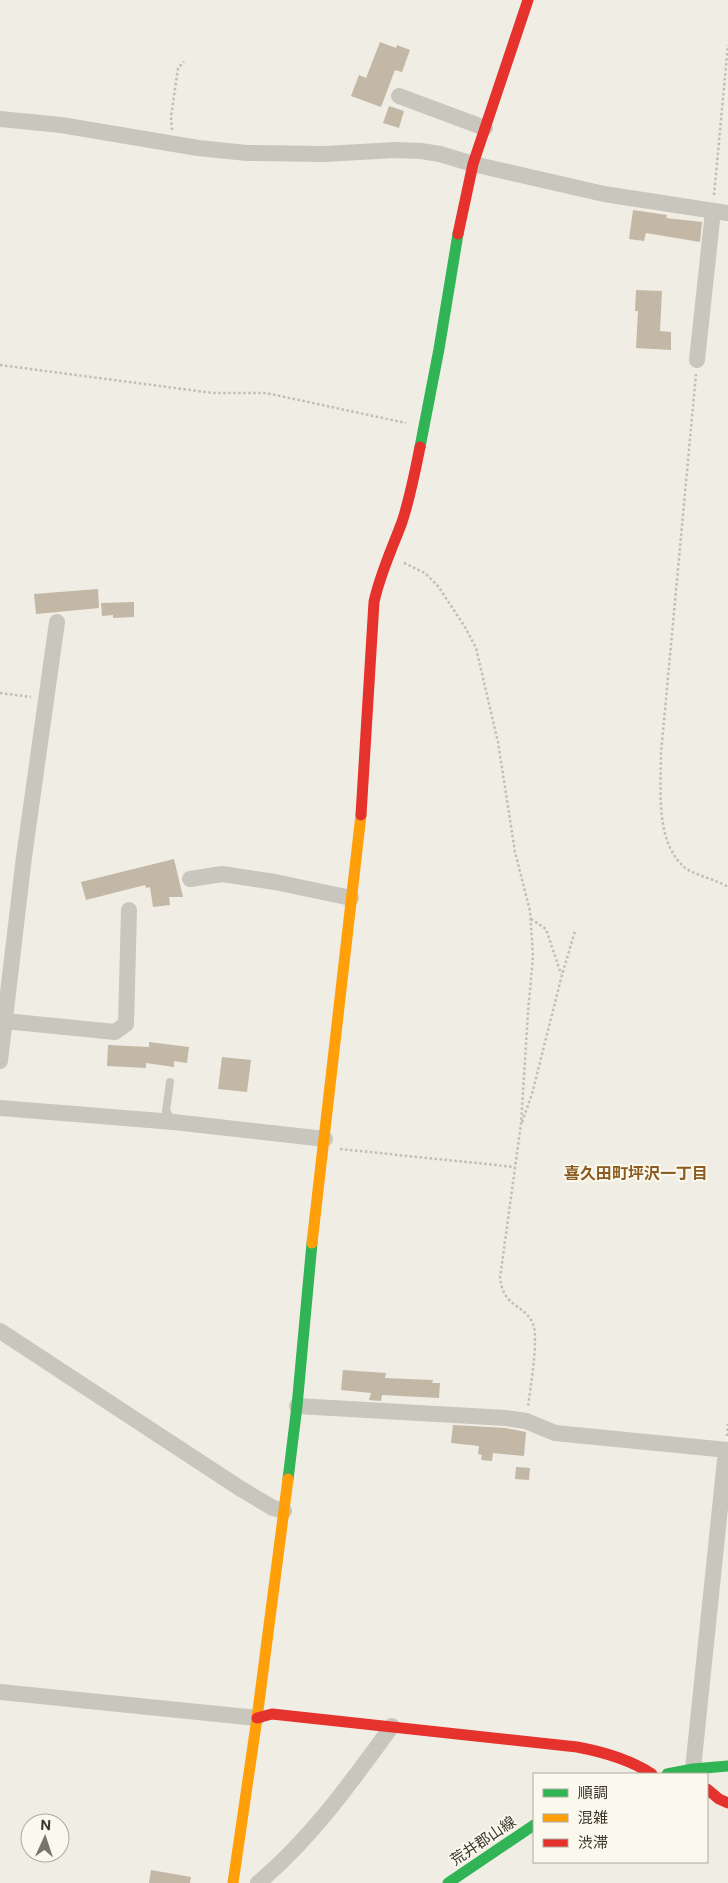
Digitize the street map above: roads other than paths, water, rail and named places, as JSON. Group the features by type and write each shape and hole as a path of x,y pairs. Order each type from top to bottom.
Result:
{"street":[{"path":"233,1883 257,1718 297,1406 311,1254 361,811 374,602 379,580 402,521 424,427 439,349 462,206 473,164 528,0"},
{"path":"399,96 485,128"},
{"path":"0,119 60,125 174,144 247,153 323,154 397,150 421,151 604,194 720,212 698,360"},
{"path":"0,1061 57,622"},
{"path":"190,879 222,874 275,882 351,898"},
{"path":"5,1021 115,1032 126,1024 129,910"},
{"path":"0,1108 174,1122 324,1144"},
{"path":"0,1331 234,1484 273,1508 284,1512"},
{"path":"297,1406 506,1418 526,1421 555,1433 727,1450 695,1772"},
{"path":"0,1692 257,1718 272,1714 392,1726 591,1750 622,1758 641,1766 651,1773"},
{"path":"258,1883 313,1829 392,1726"},
{"path":"682,1773 728,1766"},
{"path":"708,1790 728,1803"},
{"name":"荒井郡山線","path":"448,1883 533,1826"}],"lane":[{"path":"170,1082 166,1111 174,1122"}],"district":[{"name":"喜久田町坪沢一丁目","path":"636,1173"}]}
